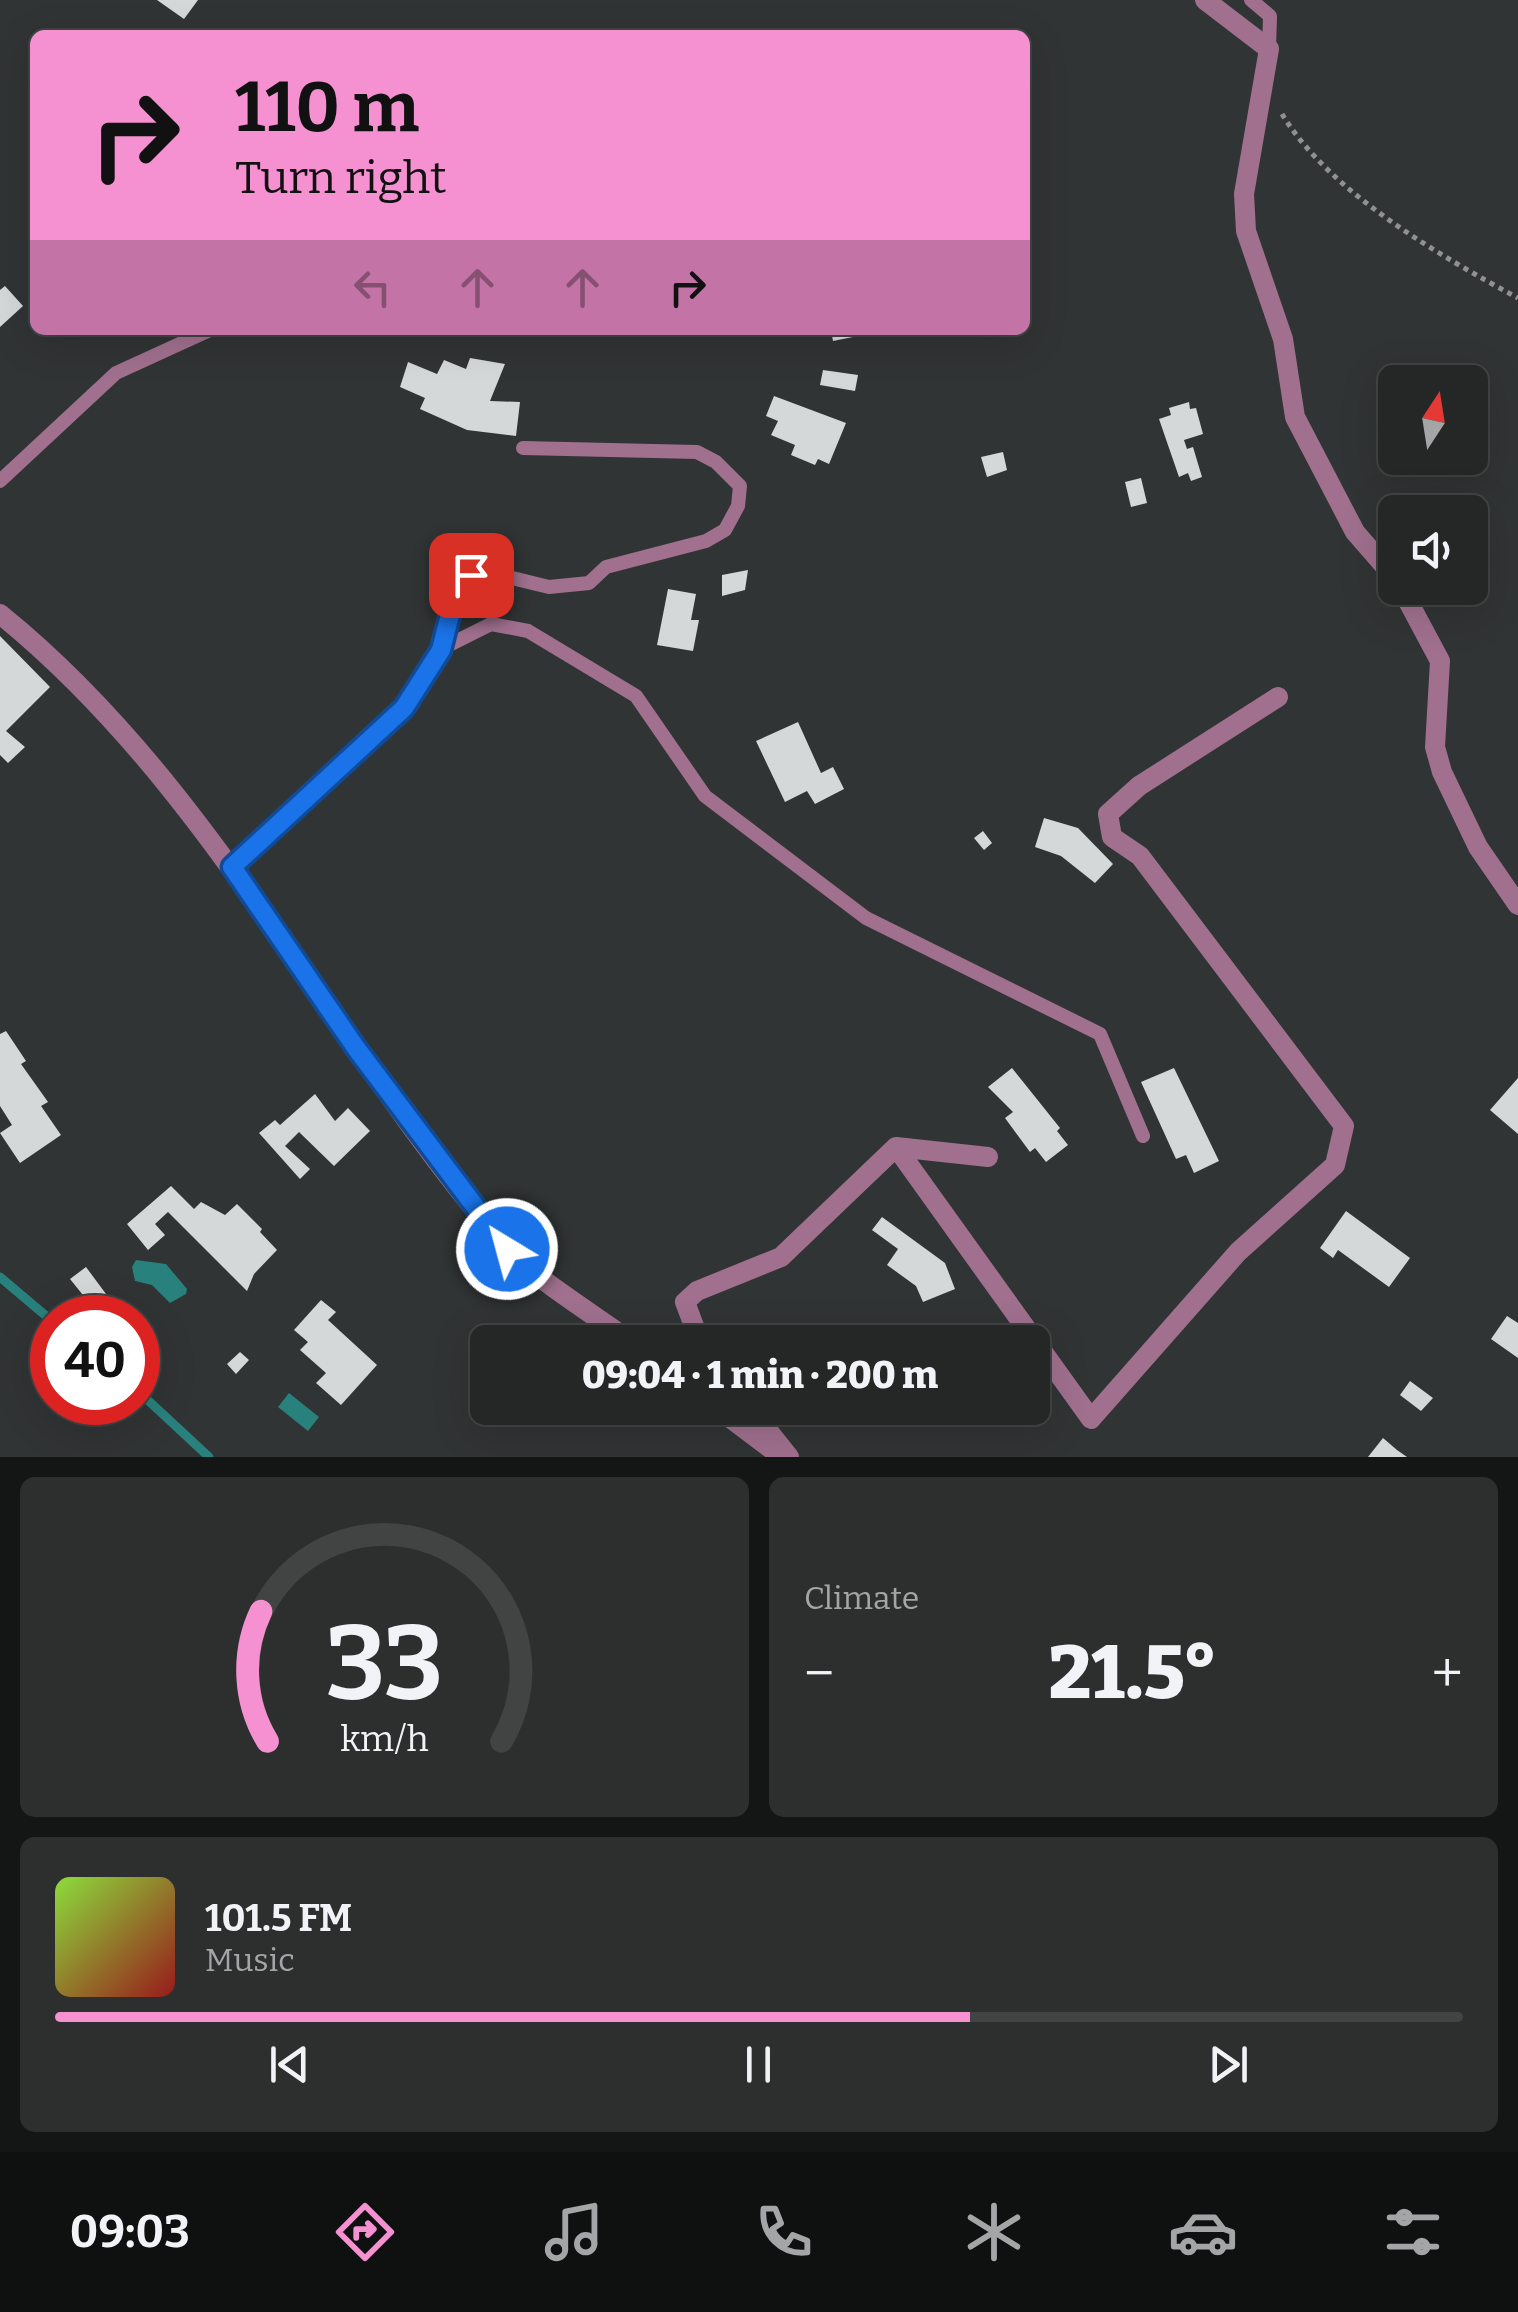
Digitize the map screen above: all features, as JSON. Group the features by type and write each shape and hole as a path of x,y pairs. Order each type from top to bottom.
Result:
{"street":[{"path":"1205,0 1269,49 1244,194 1246,231 1283,339 1295,417 1355,532 1378,558"},
{"path":"1410,605 1440,661 1435,746 1442,772 1478,847 1518,905"},
{"path":"0,614 36,643 113,724 232,867 356,1048 507,1249 608,1325"},
{"path":"896,1147 1091,1419 1238,1252 1335,1165 1344,1126 1140,856 1112,838 1108,814 1140,786 1278,697"},
{"path":"694,1325 685,1302 696,1291 781,1257 896,1147 988,1157"},
{"path":"741,1425 786,1457"},
{"path":"762,1425 786,1457"}],"lane":[{"path":"1251,0 1270,16 1269,49"},
{"path":"0,481 116,372 199,335"},
{"path":"232,867 404,708 441,650 458,583 471,575 492,572 548,587 589,583 606,568 706,541 724,530 738,506 740,486 716,462 697,452 523,448"},
{"path":"441,650 491,624 528,632 636,696 705,796 866,918 1100,1034 1143,1136"}],"path":[{"path":"1264,82 1285,120 1362,197 1406,234 1518,298"}],"water":[{"path":"136,1260 166,1264 187,1289 186,1294 170,1303 152,1285 135,1281 132,1267"},
{"path":"289,1393 319,1417 308,1431 278,1407"}],"building":[{"path":"157,0 198,0 184,19"},
{"path":"5,286 23,306 0,327 0,290"},
{"path":"832,335 858,335 858,336 833,341"},
{"path":"470,358 505,364 490,401 520,402 516,436 467,430 420,409 425,398 400,387 408,362 437,374 444,360 466,369"},
{"path":"823,370 858,375 855,391 820,385"},
{"path":"774,396 846,423 829,464 818,459 815,465 791,455 795,445 771,435 778,421 766,416"},
{"path":"1189,402 1190,409 1196,408 1203,434 1184,440 1187,449 1193,447 1202,477 1191,481 1188,473 1179,477 1159,419 1171,415 1169,408"},
{"path":"1003,452 1007,470 987,477 981,457"},
{"path":"1141,478 1147,503 1131,507 1125,482"},
{"path":"748,570 745,590 722,596 722,575"},
{"path":"668,589 696,594 691,620 699,620 693,651 657,645"},
{"path":"0,636 50,687 6,731 25,747 8,763 0,755"},
{"path":"798,722 821,773 833,767 844,789 815,804 807,791 785,802 756,741"},
{"path":"1044,818 1078,828 1113,864 1095,883 1061,856 1035,847"},
{"path":"983,831 992,843 984,850 974,838"},
{"path":"6,1031 26,1061 21,1064 48,1102 41,1106 61,1135 20,1163 0,1133 12,1125 0,1106 0,1034"},
{"path":"1012,1068 1060,1128 1057,1131 1068,1145 1046,1162 1035,1148 1030,1152 1005,1118 1013,1112 988,1087"},
{"path":"1174,1068 1219,1161 1194,1173 1186,1155 1176,1159 1141,1082"},
{"path":"1518,1078 1518,1134 1490,1110"},
{"path":"315,1094 335,1121 348,1108 370,1131 334,1166 299,1132 285,1146 310,1169 300,1179 259,1133 275,1120 280,1125"},
{"path":"171,1186 194,1209 201,1202 225,1215 237,1204 262,1229 260,1232 277,1250 254,1274 247,1291 168,1212 155,1224 165,1235 148,1250 127,1224"},
{"path":"1346,1211 1410,1258 1389,1287 1338,1250 1333,1258 1320,1248"},
{"path":"882,1217 945,1263 955,1289 923,1302 916,1286 887,1265 898,1249 872,1230"},
{"path":"86,1267 107,1295 83,1295 70,1279"},
{"path":"321,1300 336,1312 328,1320 377,1365 341,1405 316,1383 326,1373 300,1350 308,1342 294,1330"},
{"path":"1507,1316 1518,1323 1518,1358 1491,1339"},
{"path":"240,1352 249,1360 236,1374 227,1364"},
{"path":"1410,1381 1433,1398 1421,1411 1400,1395"},
{"path":"1383,1438 1397,1450 1407,1457 1368,1457"}],"waterway":[{"path":"0,1277 30,1302"},
{"path":"160,1411 209,1457"}],"route":[{"path":"471,575 458,583 441,650 404,708 316,785 232,867 356,1048 507,1249"}]}
